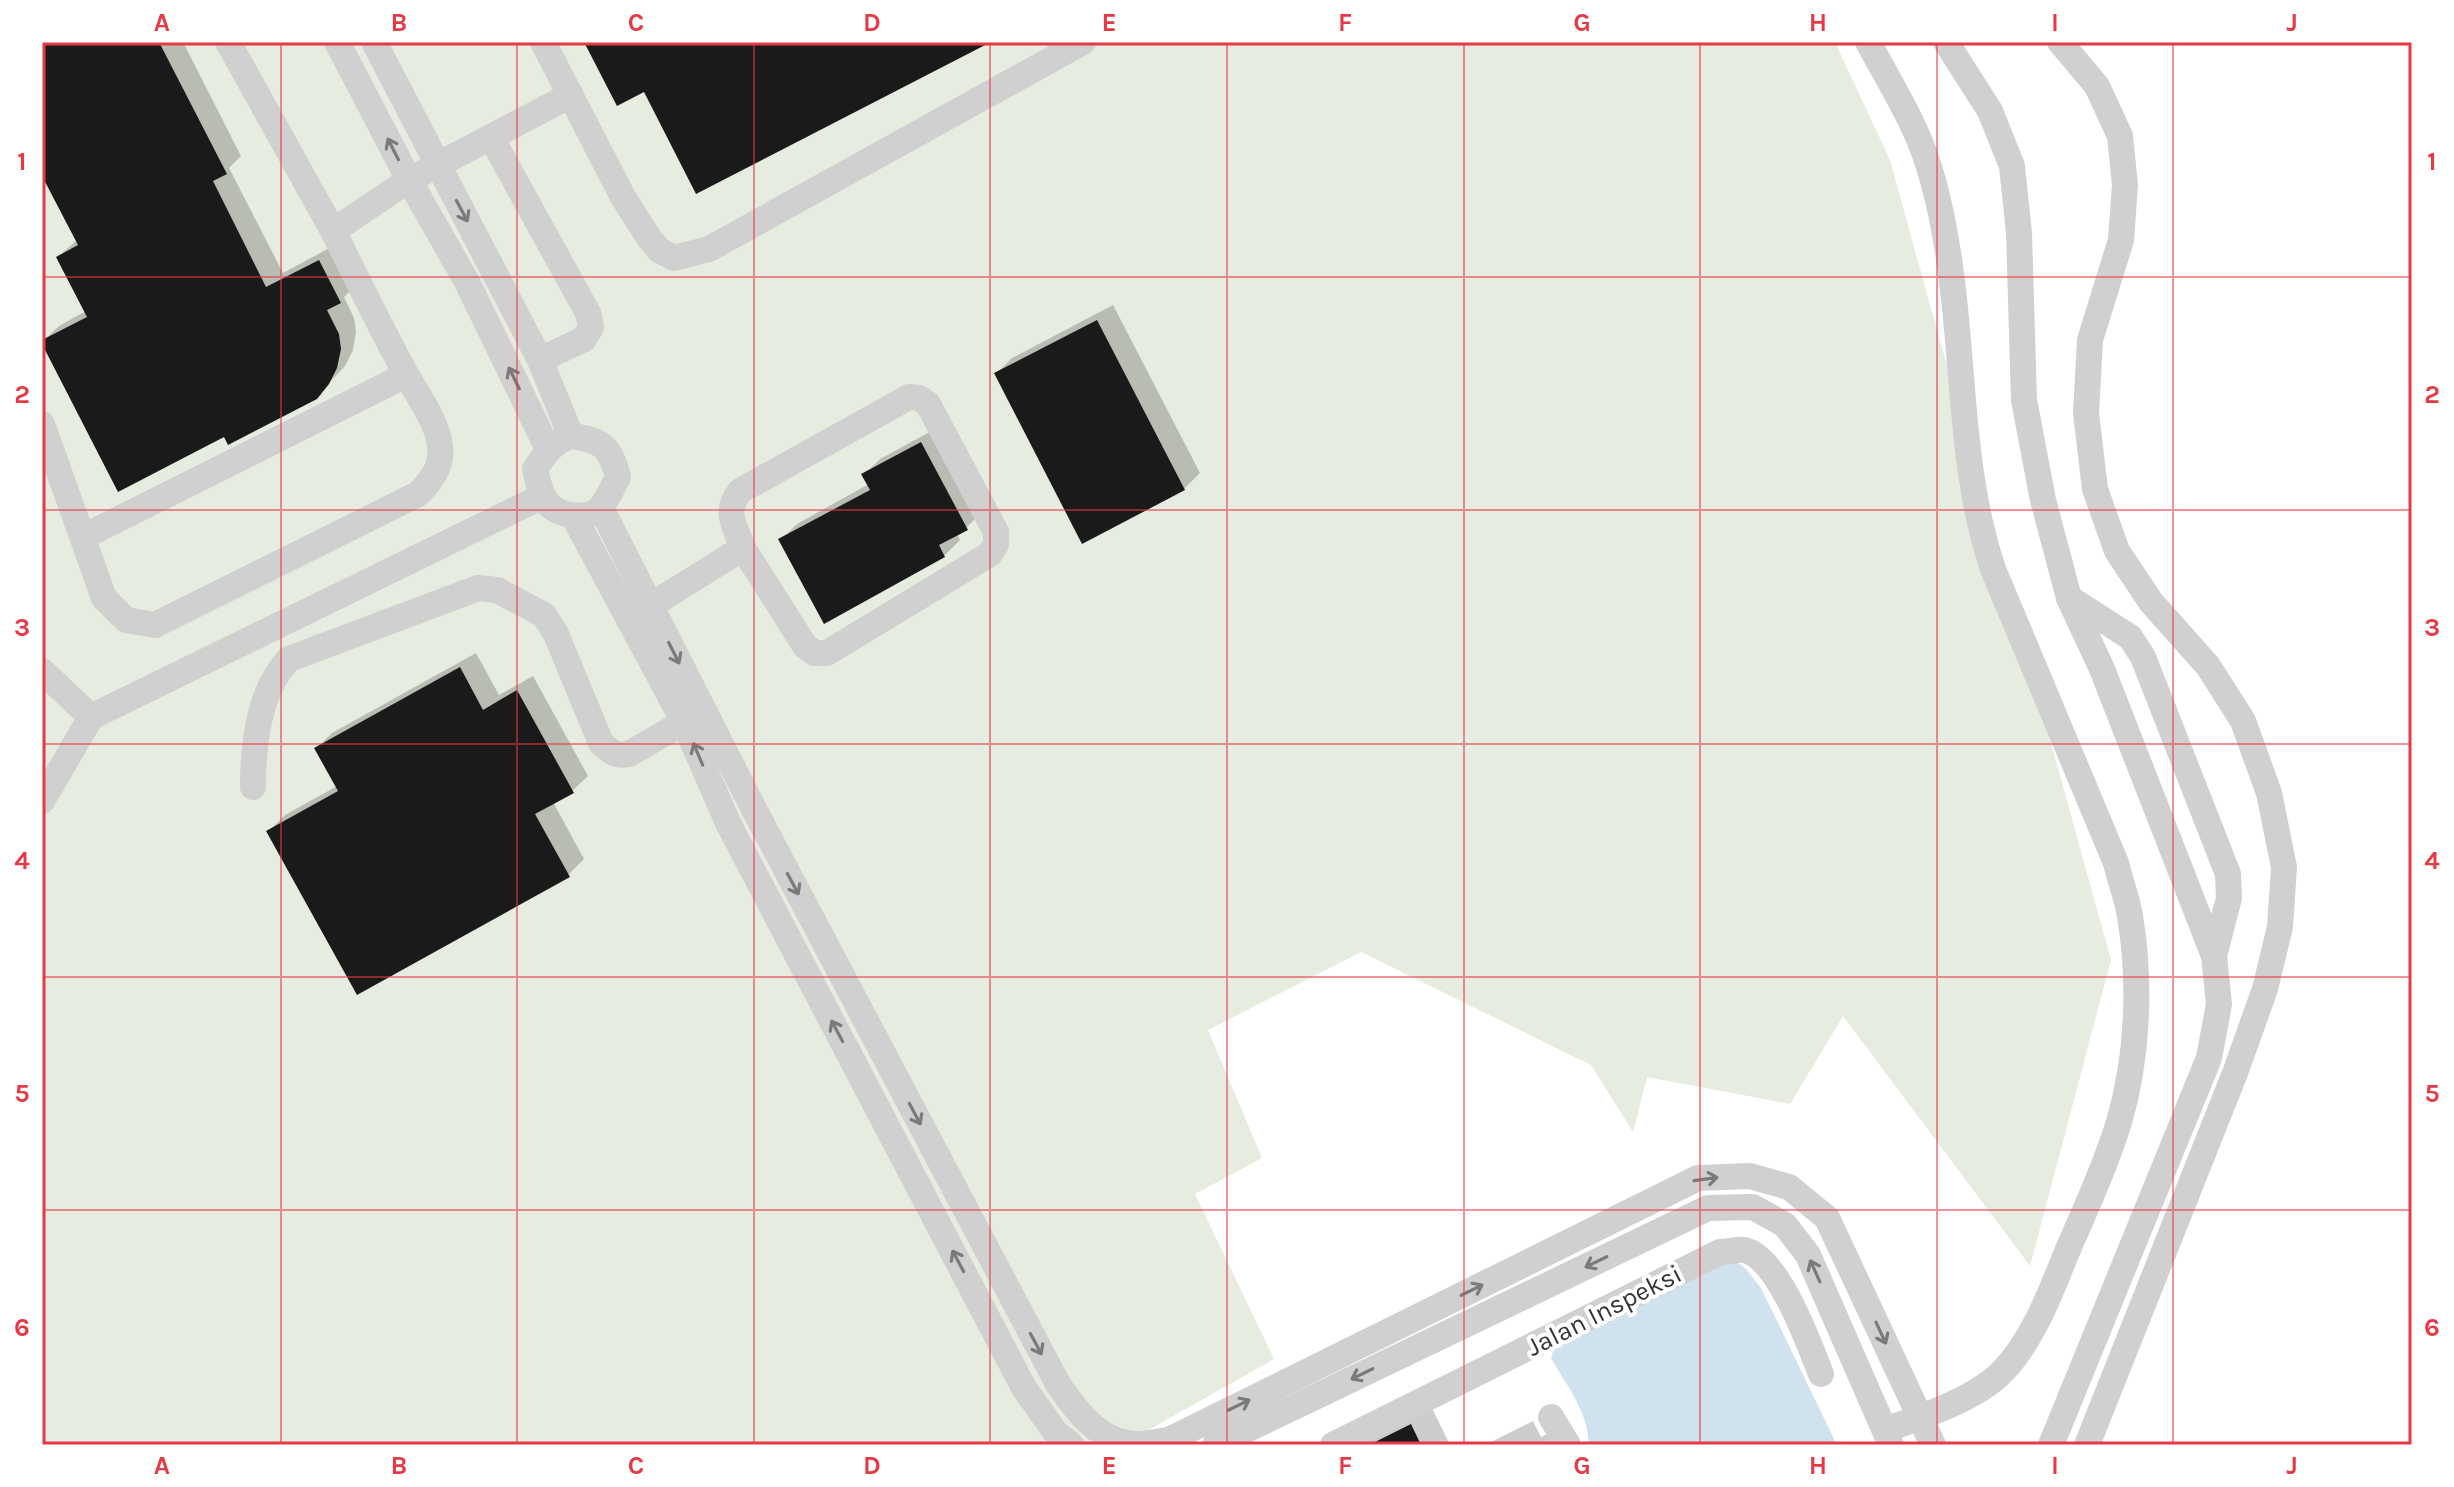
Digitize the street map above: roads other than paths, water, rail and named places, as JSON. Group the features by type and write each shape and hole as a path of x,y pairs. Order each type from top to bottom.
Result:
{"lane":[{"path":"42,424 104,598 126,620 155,625 418,494 431,481 439,465 441,449 436,427 333,231 228,42"},
{"path":"337,42 409,180 560,442"},
{"path":"374,42 540,360 560,442"},
{"path":"543,42 623,197 659,250 674,258 709,249 1083,42"},
{"path":"1215,1445 1708,1208 1753,1207 1785,1225 1808,1255 1888,1438 1920,1417 1973,1392 2003,1372 2026,1340 2053,1286 2119,1121 2131,1067 2135,1031 2135,962 2130,914 2116,863 1982,537 1973,492 1952,279 1943,227 1915,129 1868,42"},
{"path":"1946,42 1990,111 2012,166 2019,233 2024,400 2043,500 2069,598 2102,669 2214,956 2219,1004 2209,1058 2051,1445"},
{"path":"2060,42 2097,86 2120,136 2125,185 2121,240 2090,340 2086,413 2095,489 2117,551 2151,602 2208,666 2243,721 2269,793 2284,867 2280,927 2265,989 2235,1073 2087,1445"},
{"path":"333,231 409,180 571,95"},
{"path":"492,139 588,313 591,327 584,339 540,360"},
{"path":"83,537 406,375"},
{"path":"909,397 919,398 928,404 996,532 996,544 990,554 827,653 815,653 805,646 743,548 730,513 732,502 740,491 909,397"},
{"path":"595,439 612,455 618,477 601,508 591,514 574,517 551,507 543,496 535,469 560,442 595,439"},
{"path":"42,801 91,717 543,496"},
{"path":"601,508 650,606 695,718 729,825 1024,1388 1056,1433 1071,1445"},
{"path":"574,517 695,718 1058,1384 1078,1414 1103,1434 1135,1444 1169,1440 1698,1178 1750,1176 1789,1187 1827,1218 1933,1445"},
{"path":"650,606 743,548"},
{"path":"253,787 255,750 262,714 276,672 289,659 478,588 497,590 544,615 556,634 601,743 612,753 620,756 629,754 695,718"},
{"path":"2069,598 2130,637 2143,657 2228,874 2229,898 2214,956"},
{"path":"42,671 91,717"},
{"name":"Jalan Inspeksi","path":"1333,1445 1720,1252 1746,1250 1763,1262 1786,1292 1821,1374"},
{"path":"1551,1417 1568,1445"}],"water":[{"path":"1734,1260 1761,1288 1837,1445 1588,1445 1581,1411 1551,1358 1555,1345 1711,1263"}]}
